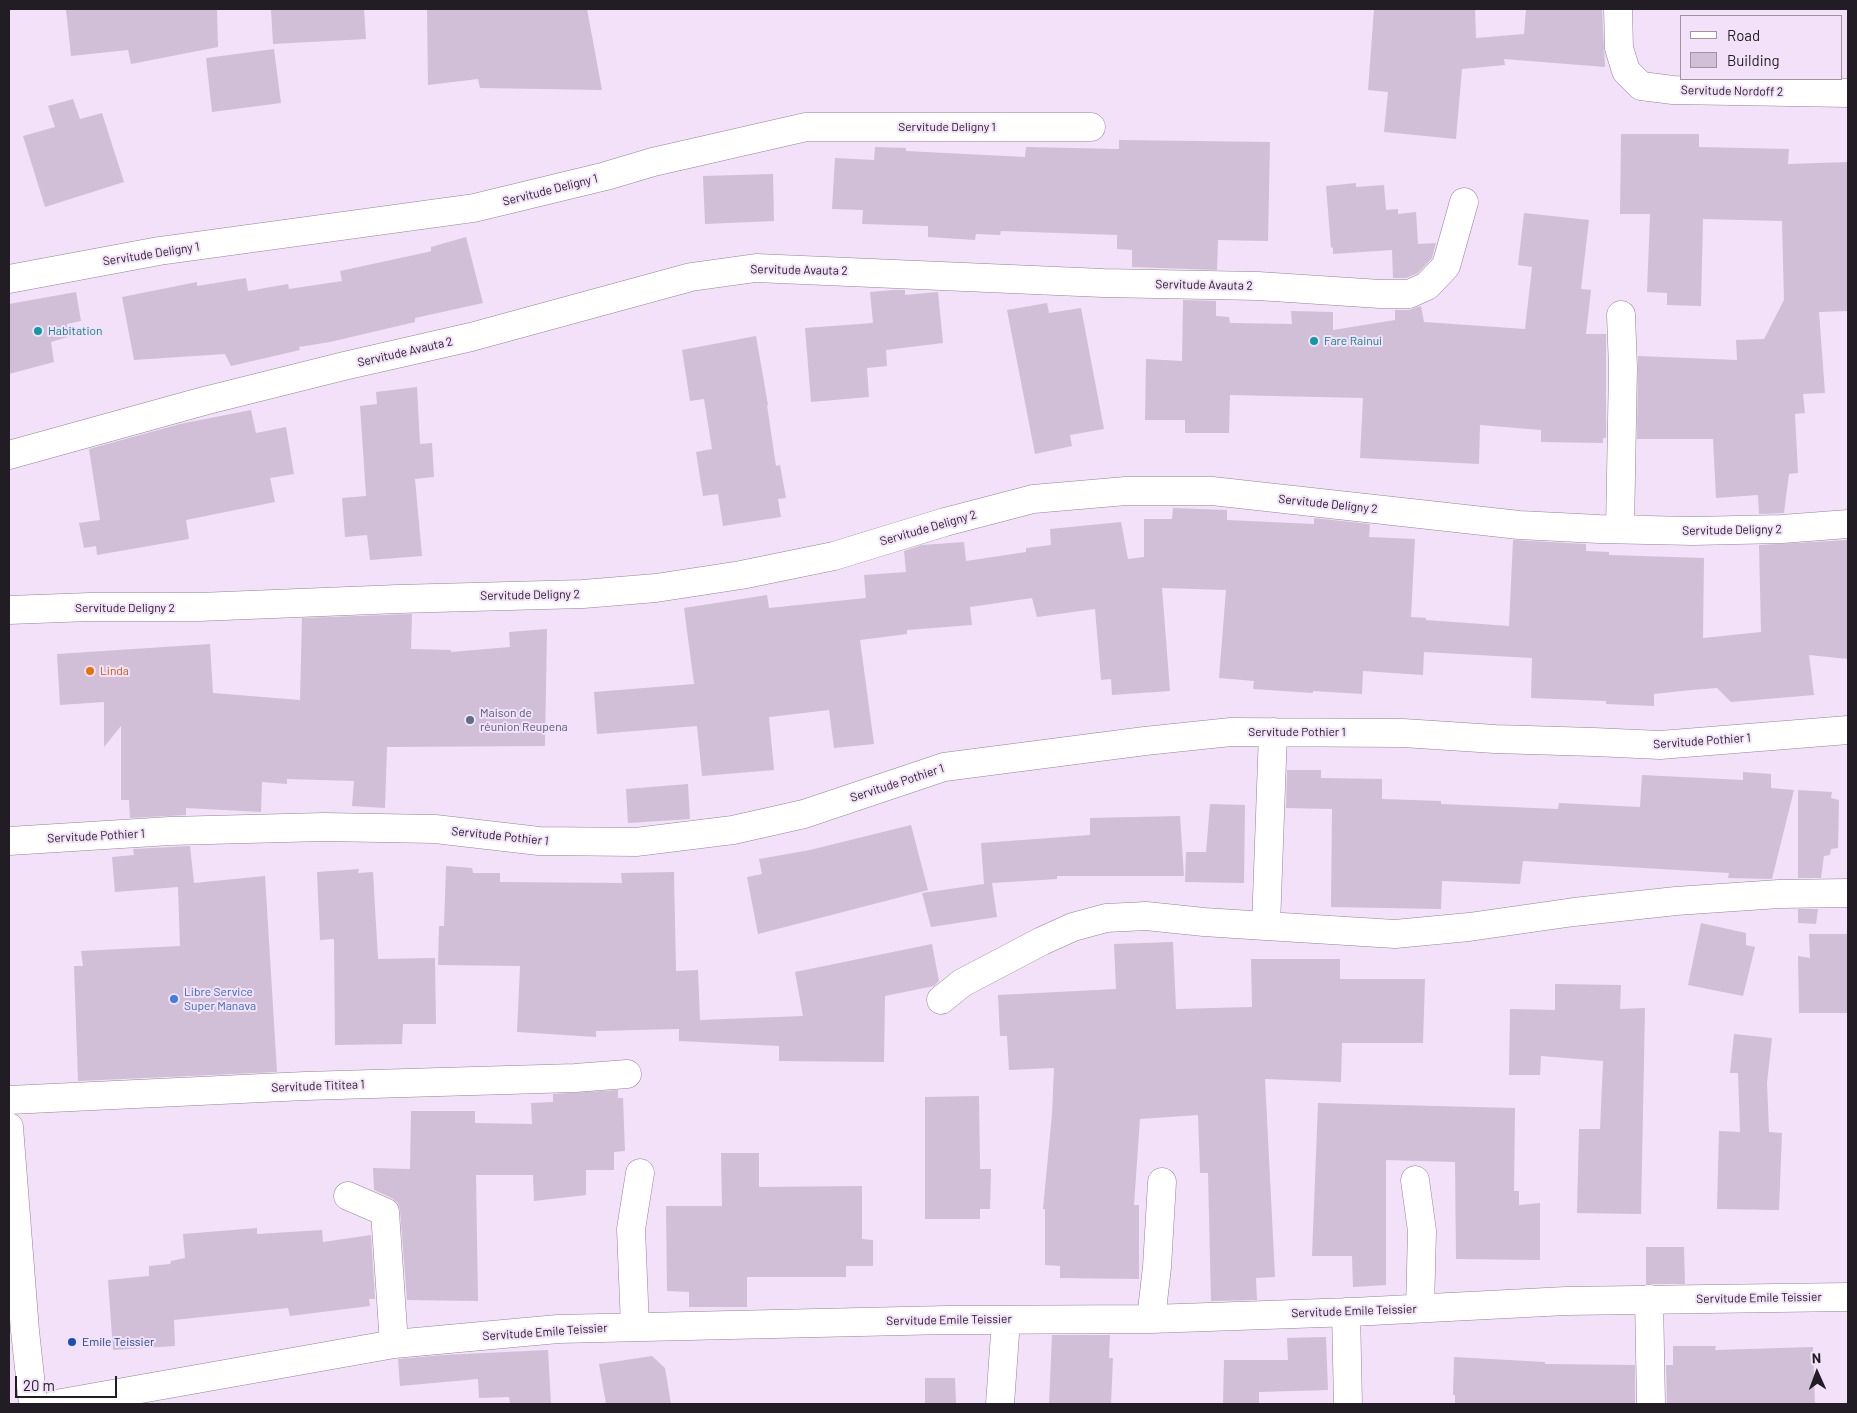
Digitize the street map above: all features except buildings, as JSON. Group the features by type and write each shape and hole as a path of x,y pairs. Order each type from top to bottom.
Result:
{"street":[{"name":"Servitude Nordoff 2","path":"1618,9 1619,48 1626,71 1641,86 1673,90 1848,93"},
{"name":"Servitude Deligny 1","path":"9,279 159,251 474,208 606,176 653,162 806,126 1091,127"},
{"name":"Servitude Avauta 2","path":"9,455 204,401 471,337 691,277 756,268 1103,282 1258,286 1380,294 1409,294 1428,286 1446,266 1464,202"},
{"path":"1620,529 1623,368 1621,315"},
{"name":"Servitude Deligny 2","path":"9,610 90,607 199,608 342,601 583,594 656,588 741,575 834,556 945,522 1033,499 1126,490 1212,492 1519,525 1693,531 1782,529 1848,524"},
{"name":"Servitude Pothier 1","path":"9,841 170,831 324,827 435,829 539,841 636,842 734,830 804,814 944,767 1231,732 1402,733 1660,746 1848,730"},
{"path":"1266,926 1273,732"},
{"path":"941,1000 962,983 1025,950 1073,927 1106,918 1146,916 1204,922 1395,934 1469,927 1574,912 1676,901 1779,894 1848,893"},
{"name":"Servitude Tititea 1","path":"9,1100 305,1086 575,1078 627,1074"},
{"path":"9,1127 25,1331 33,1404"},
{"path":"635,1326 630,1229 640,1173"},
{"path":"1415,1180 1422,1230 1420,1308"},
{"path":"1151,1319 1157,1267 1162,1182"},
{"path":"616,1192 633,1215"},
{"path":"348,1196 385,1212 394,1344"},
{"name":"Servitude Emile Teissier","path":"56,1404 394,1344 558,1329 635,1326 1151,1319 1566,1301 1848,1296"},
{"path":"1649,1299 1651,1404"},
{"path":"1346,1312 1348,1404"},
{"path":"1000,1404 1006,1320"}],"place":[{"name":"Habitation","path":"38,331"},
{"name":"Fare Rainui","path":"1314,341"},
{"name":"Linda","path":"90,671"},
{"name":"Maison de réunion Reupena","path":"470,720"},
{"name":"Libre Service Super Manava","path":"174,999"},
{"name":"Emile Teissier","path":"72,1342"}]}
